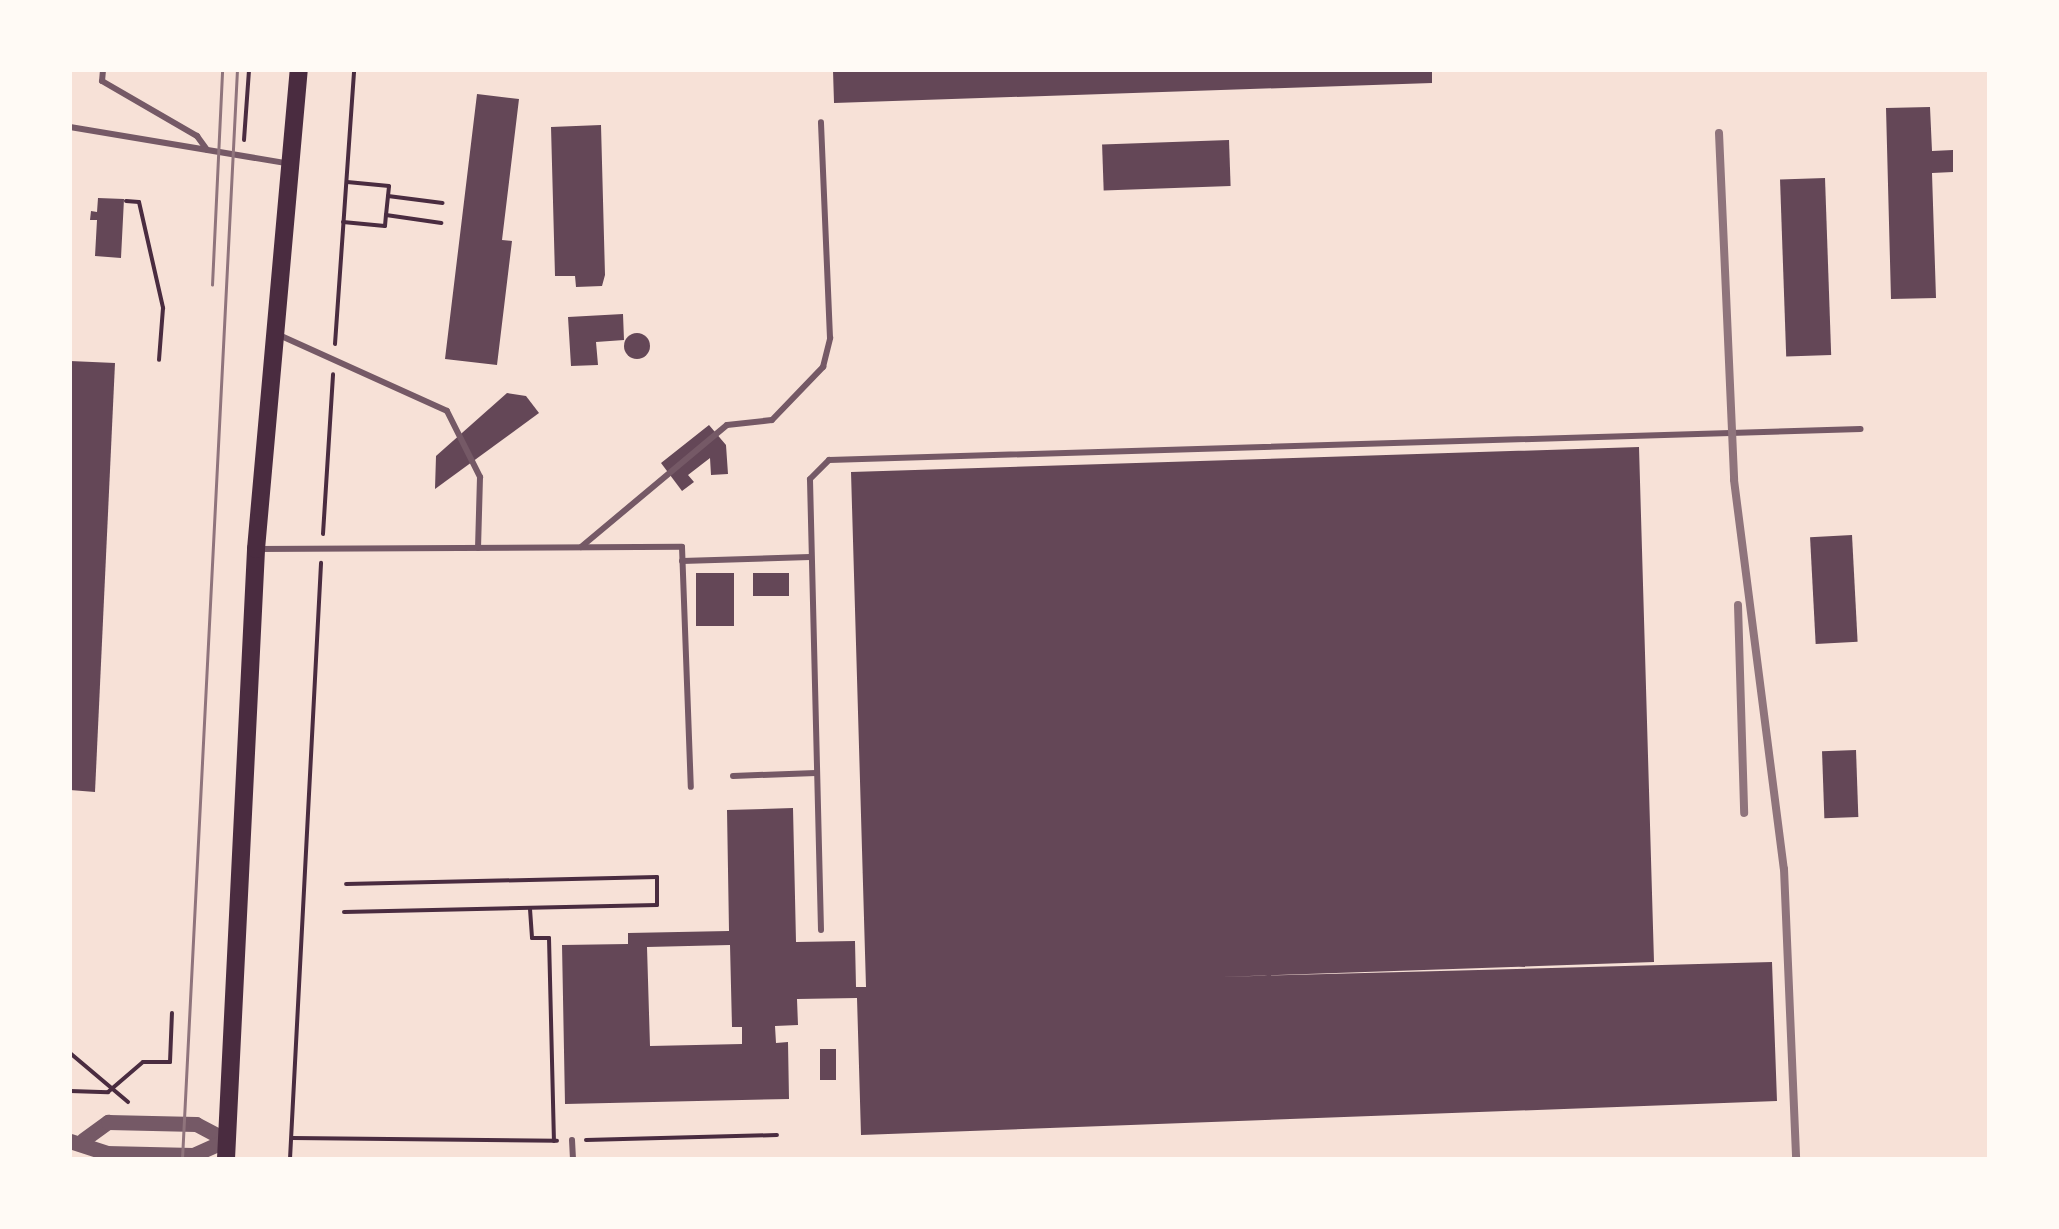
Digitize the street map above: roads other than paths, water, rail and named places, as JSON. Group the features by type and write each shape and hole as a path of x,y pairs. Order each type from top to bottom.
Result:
{"main road":[{"path":"226,1150 256,549 299,70"}],"street":[{"path":"76,1140 108,1122 196,1124 226,1150"},
{"path":"76,1140 106,1153 193,1155 226,1150"}],"lane":[{"path":"103,70 102,81 197,136 208,150"},
{"path":"580,547 727,425 772,420 823,367 830,338 820,122"},
{"path":"70,126 288,164"},
{"path":"273,332 447,411 480,477 478,548"},
{"path":"821,930 810,479 829,460 1861,430"},
{"path":"256,549 682,547 690,787"},
{"path":"682,561 810,557"},
{"path":"733,776 816,773"},
{"path":"572,1140 573,1159"}],"tram line":[{"path":"212,285 222,70"},
{"path":"182,1159 237,70"}],"railway":[{"path":"1719,133 1734,480 1784,869 1796,1159"},
{"path":"1738,605 1744,813"}]}
